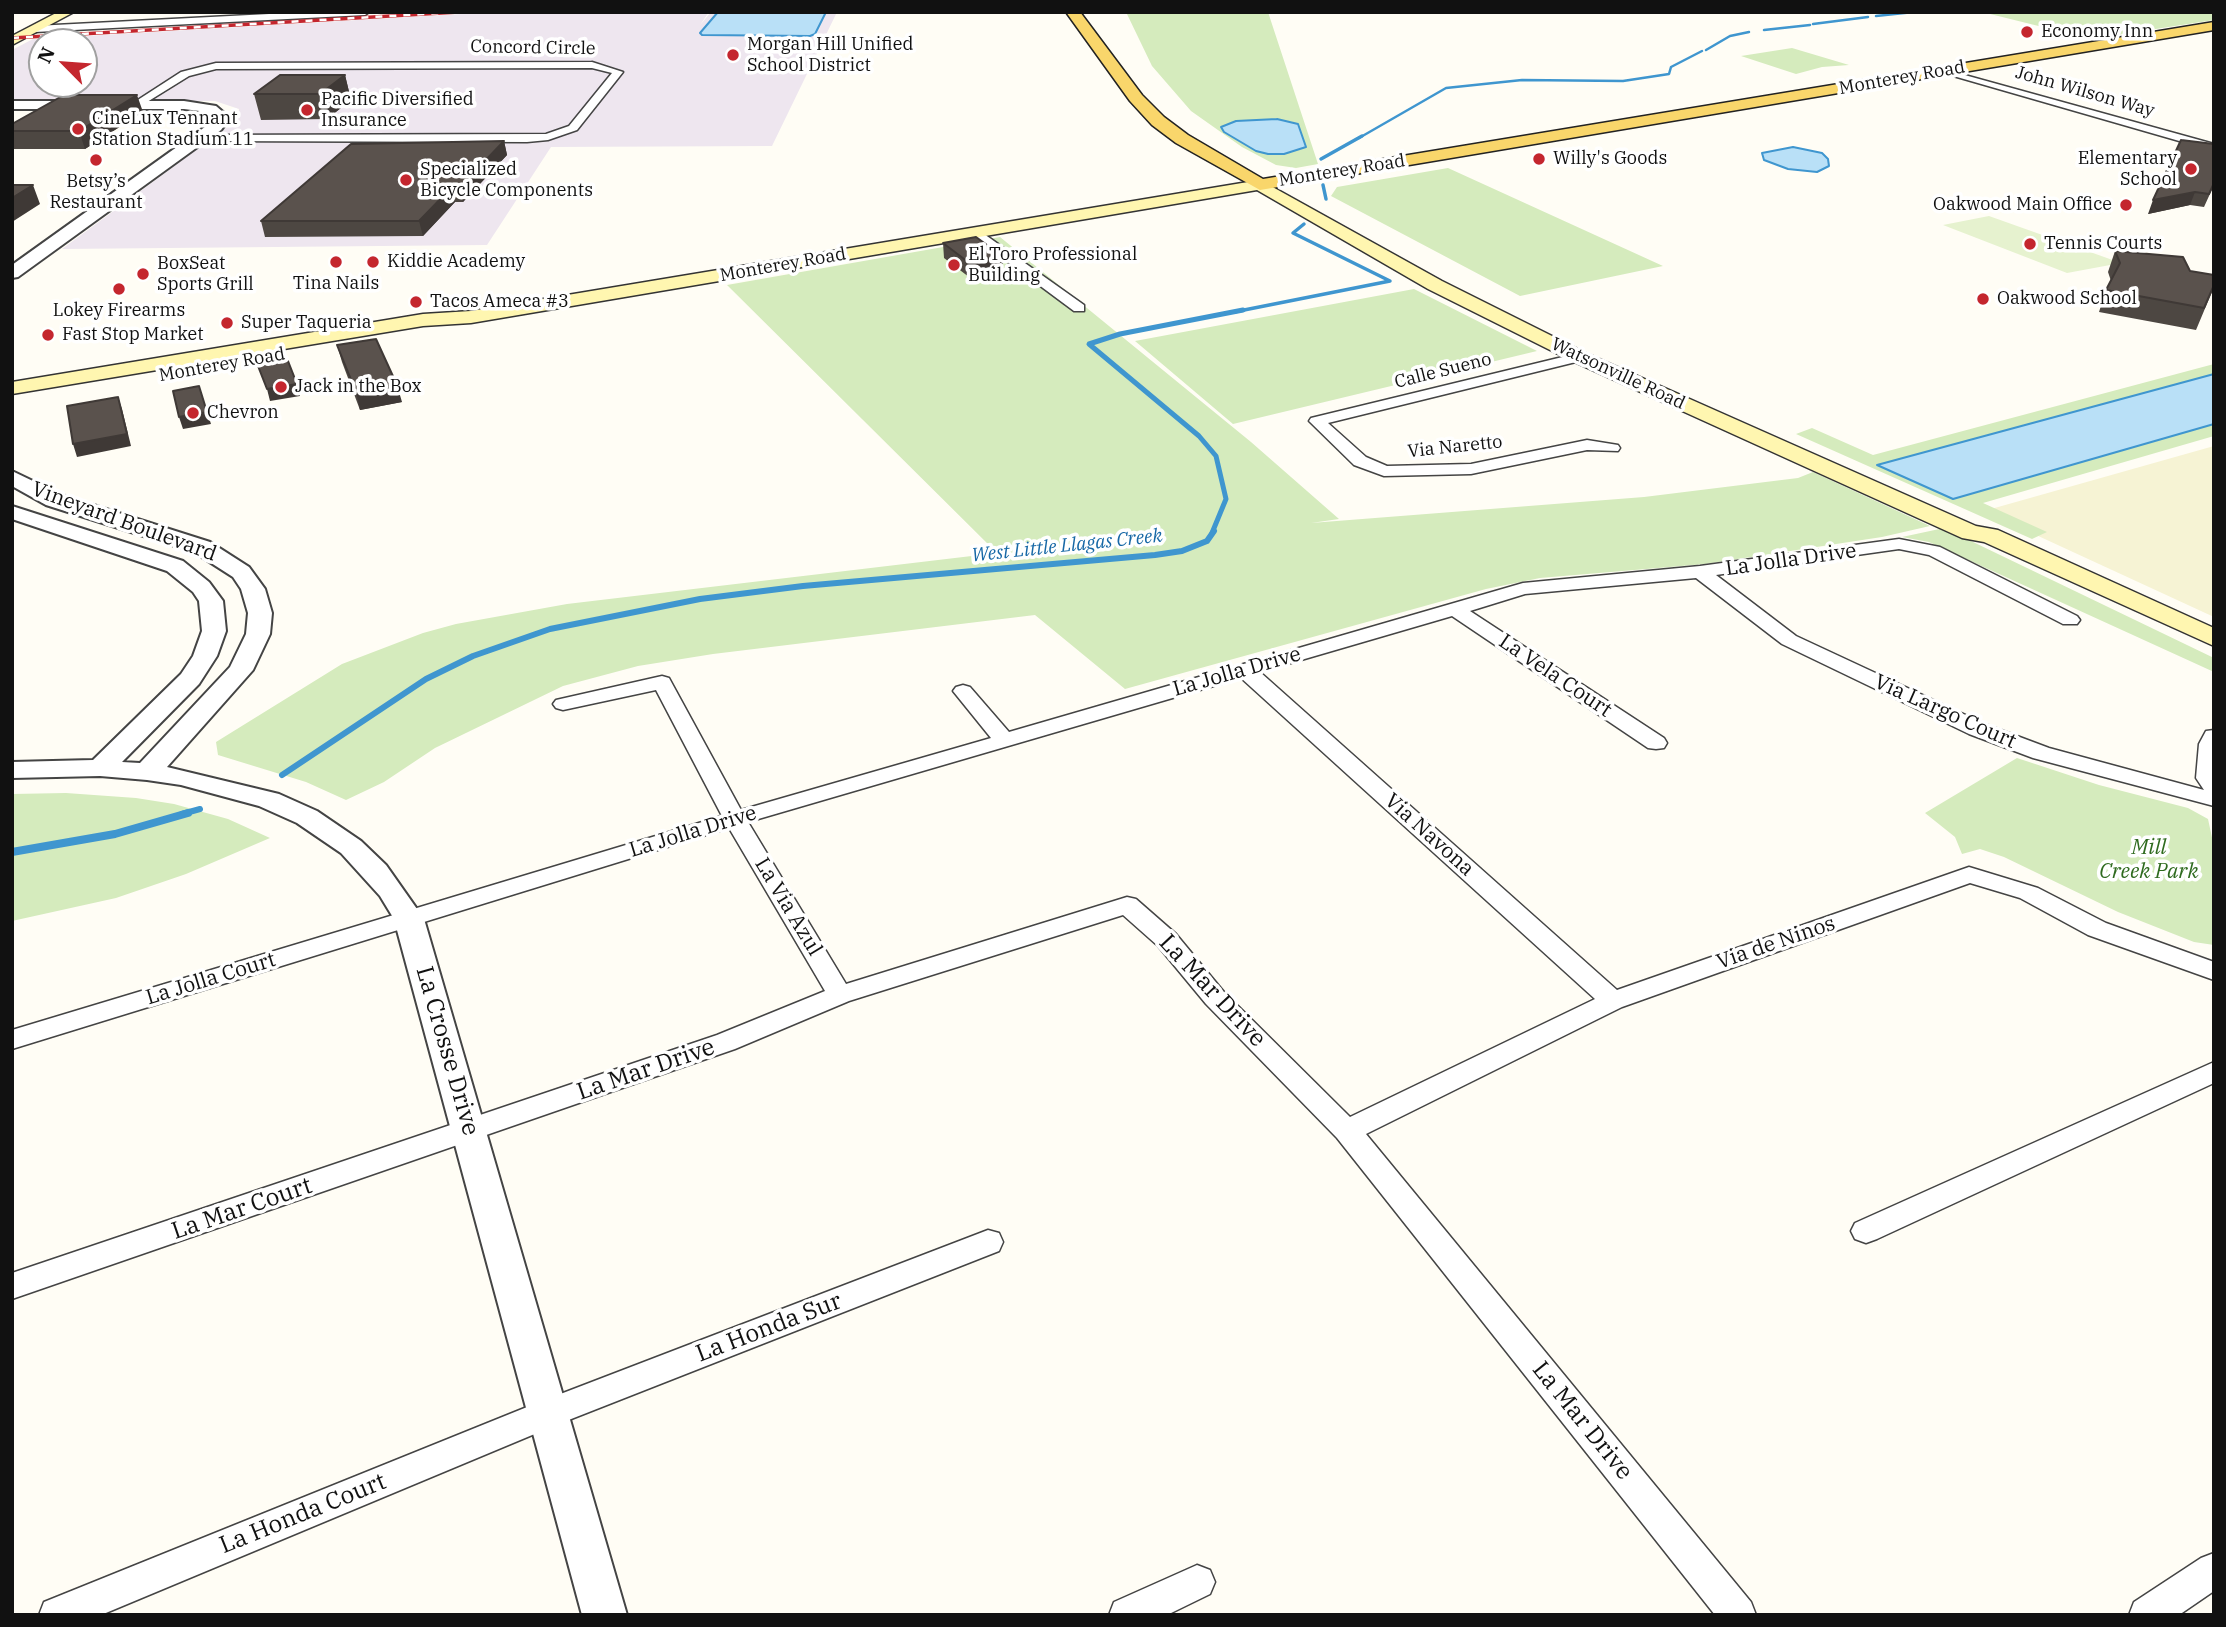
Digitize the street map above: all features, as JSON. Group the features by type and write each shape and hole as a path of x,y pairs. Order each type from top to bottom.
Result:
{"main road":[{"path":"15,29 68,12"},
{"path":"1073,12 1136,98 1158,121 1182,139 1260,185"},
{"path":"1088,12 1165,107 1194,130 1280,181"},
{"path":"12,41 41,22 66,28"},
{"name":"Monterey Road","path":"12,388 423,320 471,317 2214,26"},
{"name":"Watsonville Road","path":"1280,181 1431,271 1524,320 1934,511 1971,533 1989,535 2214,638"},
{"name":"Watsonville Road","path":"1260,185 1442,289 1578,357 1857,476"},
{"name":"Monterey Road","path":"12,399 431,329 471,317"}],"street":[{"path":"87,28 365,12"},
{"name":"Concord Circle","path":"135,105 185,74 216,66 593,65 618,72 573,128 548,136 527,139 200,138"},
{"name":"John Wilson Way","path":"1947,71 2214,148"},
{"path":"12,105 194,106 218,112 223,118 200,138 12,273"},
{"path":"977,233 1079,308"},
{"name":"Calle Sueno","path":"1317,421 1578,357"},
{"name":"Via Naretto","path":"1317,421 1360,461 1384,471 1471,469 1587,445 1612,448"},
{"name":"Vineyard Boulevard","path":"12,477 54,500 202,547 223,558 240,572 253,589 260,613 258,634 241,670 147,772"},
{"name":"Vineyard Boulevard","path":"12,512 175,566 201,587 211,601 214,631 205,656 190,679 100,768"},
{"name":"La Jolla Drive","path":"409,919 735,819 1523,589 1700,572 1899,544 1934,551 2070,620"},
{"name":"Via Largo Court","path":"1700,572 1789,640 1977,729 2041,752 2214,799"},
{"name":"La Vela Court","path":"1454,609 1656,743"},
{"name":"Via Navona","path":"1245,670 1613,1001"},
{"name":"La Via Azul","path":"563,704 662,682 735,819 840,995"},
{"path":"963,691 1004,740"},
{"path":"2214,737 2210,744 2207,778 2214,788"},
{"name":"La Crosse Drive","path":"12,770 100,768 147,772 183,777 269,800 307,817 351,847 376,870 409,919 605,1615"},
{"name":"Via de Ninos","path":"1347,1131 1613,1001 1969,875 2029,893 2097,929 2214,971"},
{"name":"La Mar Drive","path":"471,1132 726,1042 840,995 1127,905 1167,940 1215,998 1347,1131 1738,1615"},
{"name":"La Jolla Court","path":"12,1040 409,919"},
{"path":"1866,1231 2214,1072"},
{"name":"La Mar Court","path":"12,1286 471,1132"},
{"name":"La Honda Sur","path":"549,1413 988,1242"},
{"name":"La Honda Court","path":"57,1615 549,1413"},
{"path":"2147,1615 2214,1570"},
{"path":"1127,1615 1197,1582"}],"shaded area":[{"path":"494,12 709,12 700,25 711,12 837,12 772,146 551,147 487,245 62,249 238,119 239,109 215,101 12,101 12,50 28,42 28,98 98,98 98,35"},
{"path":"2214,446 2214,617 1984,511"}],"green space":[{"path":"1126,12 1268,12 1318,164 1296,168 1276,165 1242,147 1191,111 1152,66"},
{"path":"1982,12 2214,12 2214,20 2091,39"},
{"path":"1792,48 1849,65 1822,67 1796,74 1741,56"},
{"path":"1448,168 1663,266 1520,296 1331,196 1337,187"},
{"name":"Tennis Courts","path":"1989,216 2121,263 2067,273 1943,225"},
{"path":"1000,237 1251,442 1339,519 1311,523 1644,497 1798,478 1813,472 1930,526 1882,537 1705,564 1540,578 1486,589 1125,689 1035,615 713,654 638,666 563,686 435,748 384,782 346,800 306,782 218,755 216,742 342,664 423,633 456,624 567,604 997,553 727,285"},
{"path":"1414,289 1537,351 1233,424 1135,341"},
{"path":"2214,364 2214,436 1983,503 2047,532 2032,539 1796,434 1812,428 1873,455"},
{"path":"1944,528 2214,658 2214,672 1929,542 1902,537"},
{"name":"Mill Creek Park","path":"2017,758 2099,785 2188,808 2208,819 2214,847 2214,945 2194,942 2118,912 2004,857 1980,849 1962,854 1955,837 1925,813"},
{"path":"66,793 136,798 174,804 228,819 270,838 186,874 116,898 12,921 12,794"}],"water":[{"path":"718,12 826,12 815,34 810,36 702,35 700,33"},
{"path":"1277,119 1298,124 1306,147 1284,154 1268,154 1256,151 1224,132 1221,127 1236,121"},
{"path":"1793,147 1822,153 1828,159 1829,166 1817,172 1788,169 1764,160 1762,153"},
{"path":"2214,374 2214,424 1953,499 1877,465"}],"building":[{"path":"280,75 345,75 320,94 254,94"},
{"path":"137,95 79,131 12,131 12,124 59,98"},
{"path":"2181,140 2214,144 2214,183 2209,194 2195,192 2153,200"},
{"name":"Specialized Bicycle Components","path":"504,141 460,187 452,187 419,221 261,221 351,144"},
{"path":"12,185 33,185 12,198"},
{"path":"976,237 1002,256 968,262 943,243"},
{"path":"2115,251 2183,257 2190,271 2214,275 2214,285 2204,308 2106,290 2120,263"},
{"path":"376,339 397,385 356,392 337,345"},
{"path":"288,361 297,384 267,389 258,366"},
{"path":"199,386 207,412 179,417 173,391"},
{"path":"118,397 127,434 73,444 67,406"}],"waterway":[{"name":"West Little Llagas Creek","path":"1876,16 1914,12"},
{"name":"West Little Llagas Creek","path":"1813,24 1868,17"},
{"name":"West Little Llagas Creek","path":"1764,30 1810,25"},
{"name":"West Little Llagas Creek","path":"1706,50 1730,36 1749,32"},
{"name":"West Little Llagas Creek","path":"1359,138 1446,88 1522,80 1623,81 1669,74 1671,67 1702,51"},
{"name":"West Little Llagas Creek","path":"1321,159 1362,136"},
{"name":"West Little Llagas Creek","path":"1323,185 1326,199"},
{"name":"West Little Llagas Creek","path":"1234,312 1390,281 1293,233 1304,224"},
{"name":"West Little Llagas Creek","path":"1212,533 1226,499 1216,456 1199,436 1089,344 1120,334 1243,310"},
{"name":"West Little Llagas Creek","path":"282,775 426,679 473,656 550,629 700,599 803,586 1155,555 1182,551 1207,541 1214,531"},
{"name":"West Little Llagas Creek","path":"182,814 200,809"},
{"name":"West Little Llagas Creek","path":"12,852 115,834 188,813"}],"railway":[{"path":"12,38 459,12"}],"place":[{"name":"Economy Inn","path":"2027,32"},
{"name":"Morgan Hill Unified School District","path":"733,55"},
{"name":"Pacific Diversified Insurance","path":"307,110"},
{"name":"CineLux Tennant Station Stadium 11","path":"78,129"},
{"name":"Willy's Goods","path":"1539,159"},
{"name":"Betsy’s Restaurant","path":"96,160"},
{"name":"Elementary School","path":"2191,169"},
{"name":"Specialized Bicycle Components","path":"406,180"},
{"name":"Oakwood Main Office","path":"2126,205"},
{"name":"Tennis Courts","path":"2030,244"},
{"name":"Tina Nails","path":"336,262"},
{"name":"Kiddie Academy","path":"373,262"},
{"name":"El Toro Professional Building","path":"954,265"},
{"name":"BoxSeat Sports Grill","path":"143,274"},
{"name":"Lokey Firearms","path":"119,289"},
{"name":"Oakwood School","path":"1983,299"},
{"name":"Tacos Ameca #3","path":"416,302"},
{"name":"Super Taqueria","path":"227,323"},
{"name":"Fast Stop Market","path":"48,335"},
{"name":"Jack in the Box","path":"281,387"},
{"name":"Chevron","path":"193,413"}]}
